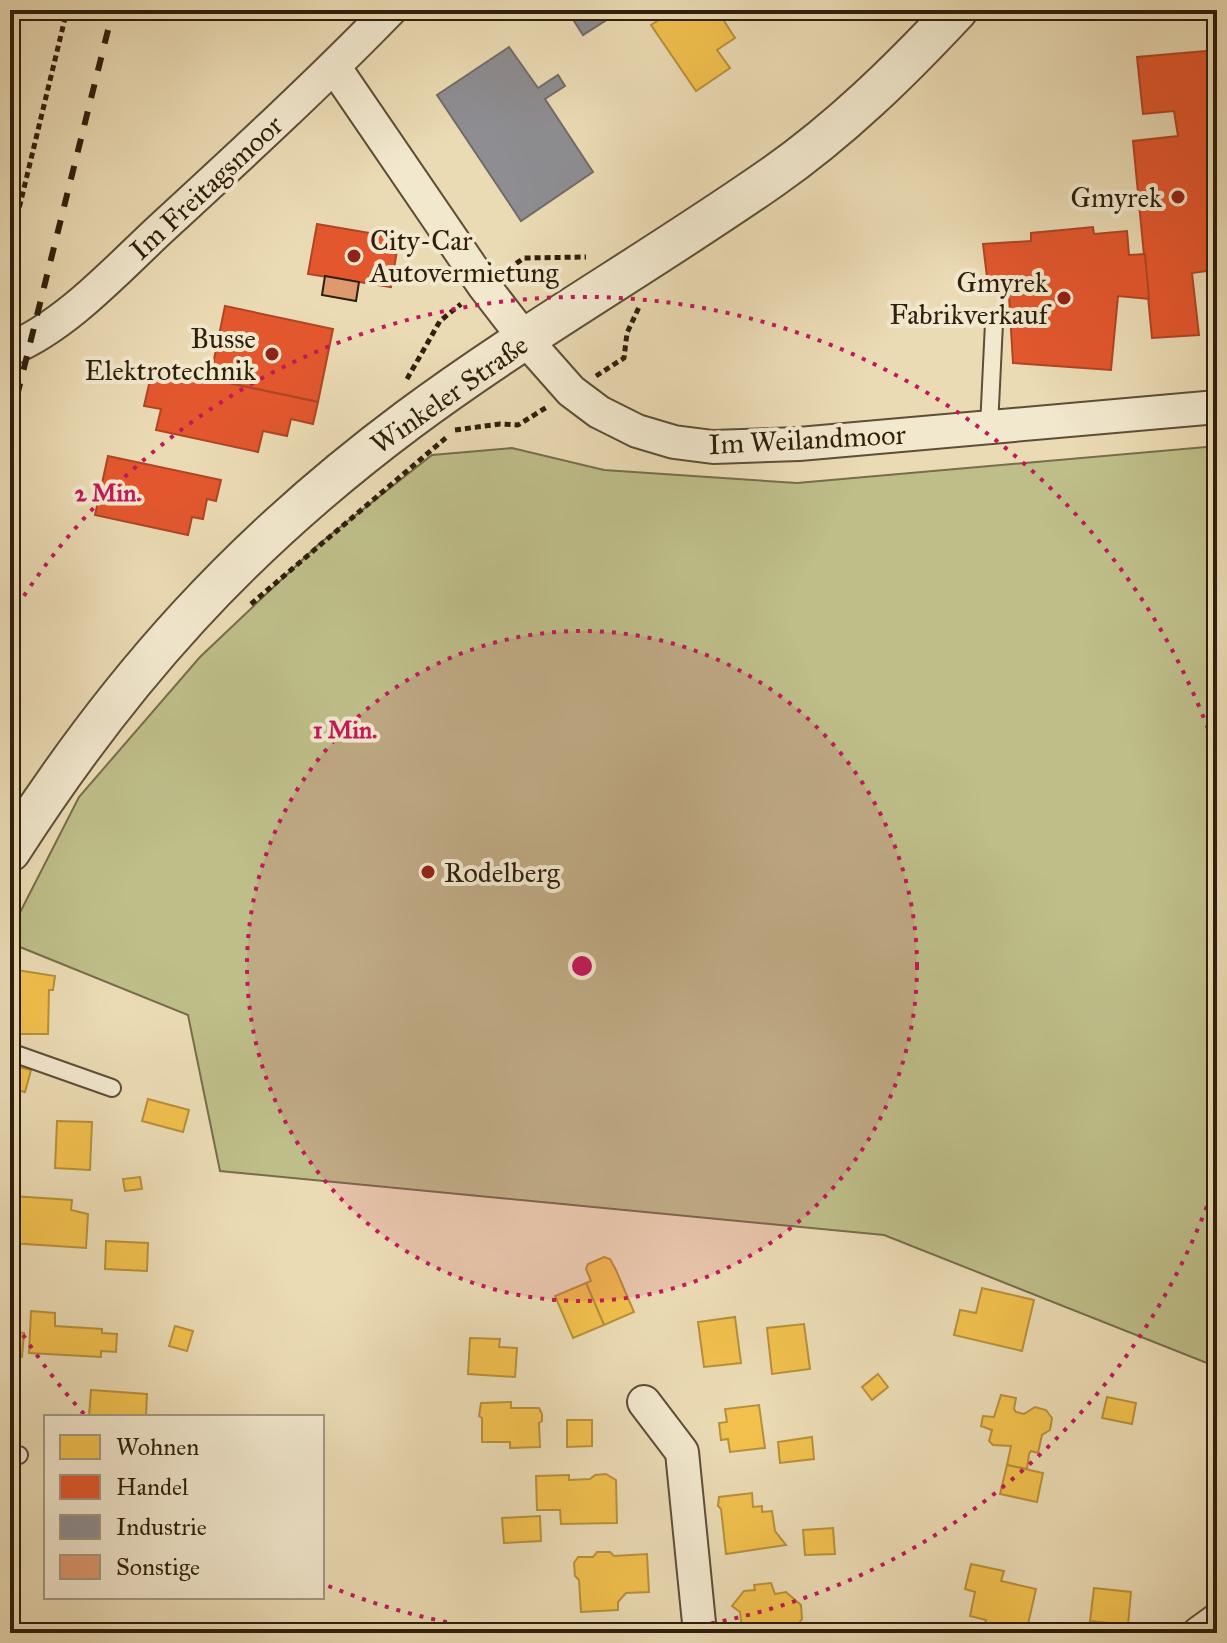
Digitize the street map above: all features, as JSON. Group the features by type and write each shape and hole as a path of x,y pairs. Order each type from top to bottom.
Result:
{"street":[{"name":"Im Freitagsmoor","path":"10,349 31,340 86,298 335,68 390,10"},
{"name":"Winkeler Straße","path":"15,866 55,780 115,700 177,626 237,564 346,467 411,417 774,176 852,114 917,53 957,10"},
{"name":"Im Weilandmoor","path":"335,68 484,286 525,339 571,391 599,412 637,431 674,442 713,447 799,444 1217,407"},
{"path":"644,1402 682,1452 700,1633"},
{"path":"1199,1633 1217,1620"}],"lane":[{"path":"989,427 994,323"},
{"path":"10,1052 112,1088"}],"path":[{"path":"10,246 67,10"},
{"path":"242,611 458,427 518,425 571,391"},
{"path":"10,896 15,866"}],"green space":[{"path":"1217,446 1217,1367 884,1235 220,1171 188,1015 10,943 10,932 79,797 200,657 319,544 432,455 512,448 604,470 797,483"}],"building: Wohnen":[{"path":"674,10 717,10 735,38 717,50 730,68 696,91 651,25"},
{"path":"17,970 55,976 53,990 49,990 48,1034 18,1034 18,1021 10,1021"},
{"path":"10,1065 31,1070 25,1092 10,1089"},
{"path":"148,1099 189,1110 183,1132 142,1121"},
{"path":"57,1121 92,1122 90,1170 55,1168"},
{"path":"140,1177 142,1189 125,1191 123,1179"},
{"path":"12,1196 72,1200 71,1210 88,1214 86,1248 10,1243"},
{"path":"106,1241 148,1243 147,1271 105,1269"},
{"path":"604,1257 610,1259 616,1270 634,1312 604,1325 586,1283 591,1281 586,1269 588,1264"},
{"path":"586,1283 604,1325 573,1338 555,1296"},
{"path":"982,1288 1034,1300 1022,1351 954,1335 960,1310 976,1313"},
{"path":"31,1311 55,1313 55,1326 102,1329 102,1333 117,1334 116,1352 101,1351 101,1357 29,1353"},
{"path":"735,1317 741,1363 704,1367 698,1322"},
{"path":"804,1324 810,1369 772,1374 767,1328"},
{"path":"175,1326 193,1331 187,1351 169,1346"},
{"path":"10,1332 24,1333 22,1357 10,1356"},
{"path":"470,1338 500,1339 499,1347 517,1348 515,1377 468,1374"},
{"path":"878,1374 888,1387 872,1400 862,1387"},
{"path":"91,1390 147,1394 146,1415 89,1415"},
{"path":"1001,1395 1016,1398 1016,1412 1024,1414 1035,1407 1046,1410 1052,1418 1050,1430 1042,1435 1038,1453 1031,1451 1029,1454 1027,1469 1007,1465 1011,1446 993,1445 989,1441 992,1430 981,1426 983,1416 994,1417"},
{"path":"1107,1397 1136,1403 1132,1424 1102,1418"},
{"path":"511,1402 511,1408 539,1408 542,1414 539,1423 540,1447 510,1448 510,1442 482,1442 481,1403"},
{"path":"759,1405 765,1448 730,1452 728,1439 721,1440 719,1423 727,1422 725,1409"},
{"path":"567,1420 592,1420 592,1446 567,1447"},
{"path":"812,1437 814,1459 780,1463 778,1442"},
{"path":"1007,1465 1043,1473 1037,1502 1000,1494"},
{"path":"606,1474 616,1480 617,1523 561,1524 560,1510 537,1510 536,1476 569,1475 569,1480"},
{"path":"752,1493 753,1507 762,1506 762,1512 772,1511 775,1531 786,1545 726,1554 719,1497"},
{"path":"540,1516 541,1541 504,1543 502,1518"},
{"path":"833,1528 835,1554 805,1555 803,1530"},
{"path":"597,1552 610,1552 614,1556 647,1554 649,1592 626,1593 618,1602 618,1610 581,1612 579,1580 575,1576 574,1563 578,1557 593,1557"},
{"path":"971,1564 1004,1571 1001,1581 1036,1589 1027,1629 1016,1633 983,1633 986,1620 970,1616 975,1592 965,1589"},
{"path":"771,1583 775,1594 786,1592 801,1605 802,1619 796,1627 803,1633 769,1633 762,1627 759,1631 748,1633 742,1628 740,1612 732,1606 744,1591 755,1590 754,1585"},
{"path":"1094,1588 1131,1592 1128,1625 1090,1621"}],"building: Handel":[{"name":"Gmyrek","path":"1217,50 1217,303 1214,270 1192,273 1199,335 1152,338 1133,141 1178,136 1174,111 1143,114 1137,57"},
{"name":"City-Car Autovermietung","path":"317,224 399,238 391,287 308,274"},
{"name":"Gmyrek Fabrikverkauf","path":"1093,227 1094,234 1127,231 1129,255 1145,254 1149,299 1118,296 1111,370 1013,363 1008,278 987,277 983,244 1031,241 1031,233"},
{"name":"Busse Elektrotechnik","path":"225,306 333,329 318,402 210,379"},
{"path":"166,370 318,402 313,424 291,419 287,436 263,431 258,452 156,430 161,409 144,406 151,376 164,379"},
{"path":"108,456 221,480 216,501 207,499 203,519 192,517 188,535 95,515"}],"building: Industrie":[{"path":"567,10 622,10 583,35"},
{"path":"509,47 538,88 558,75 565,86 545,99 593,172 521,221 437,95"}],"building: Sonstige":[{"path":"325,276 359,282 356,301 322,295"}],"railway":[{"path":"10,424 113,10"}],"place":[{"name":"Gmyrek","path":"1178,197"},
{"name":"City-Car Autovermietung","path":"354,256"},
{"name":"Gmyrek Fabrikverkauf","path":"1064,298"},
{"name":"Busse Elektrotechnik","path":"272,354"},
{"name":"Rodelberg","path":"428,872"}]}
